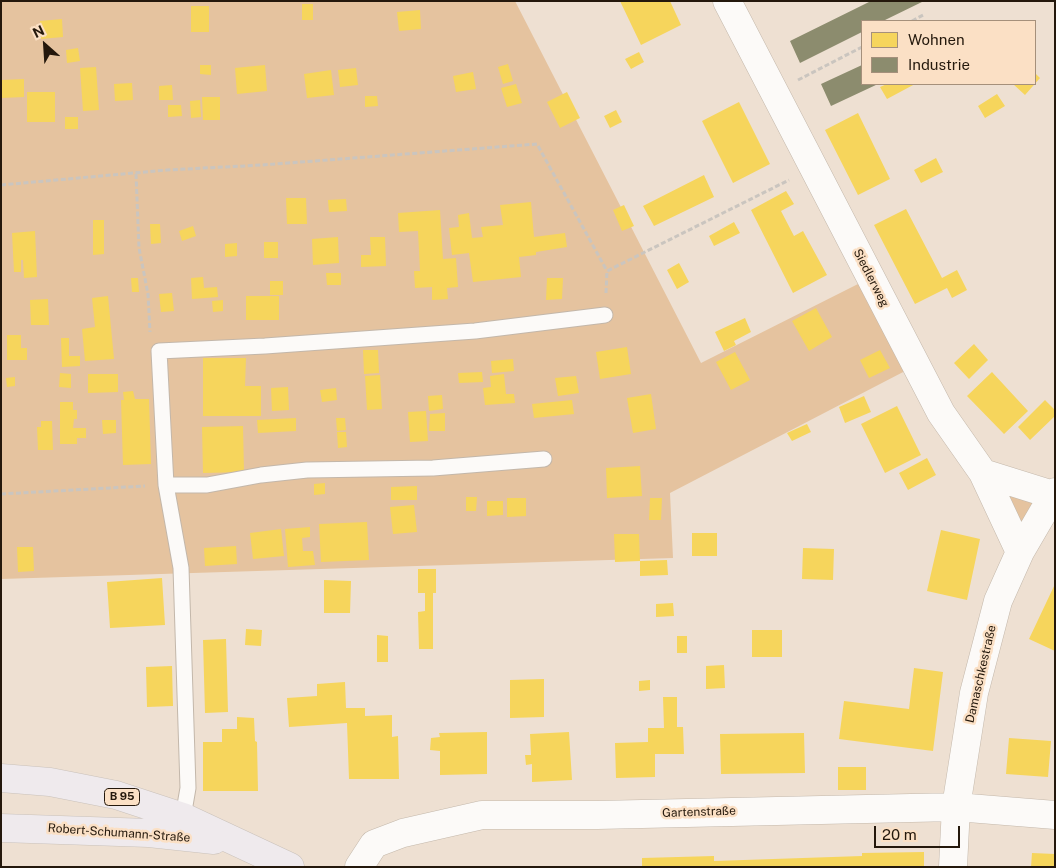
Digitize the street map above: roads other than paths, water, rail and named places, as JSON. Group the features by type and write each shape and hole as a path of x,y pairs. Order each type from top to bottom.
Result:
{"main road":[{"name":"Robert-Schumann-Straße","path":"1,778 50,782 116,795 183,817 290,867"},
{"name":"Robert-Schumann-Straße","path":"1,828 150,833 236,843"}],"street":[{"name":"Siedlerweg","path":"727,1 776,92 941,413 983,473 1020,552"},
{"name":"Damaschkestraße","path":"953,867 956,807 974,693 998,601 1020,552 1054,493 983,473"},
{"name":"Gartenstraße","path":"359,867 374,844 403,833 482,815 597,815 956,807 1055,815"}],"lane":[{"path":"183,817 188,788 181,568 166,485 159,351 284,345 475,331 605,315"},
{"path":"166,485 207,485 261,475 307,470 433,468 544,459"}]}
